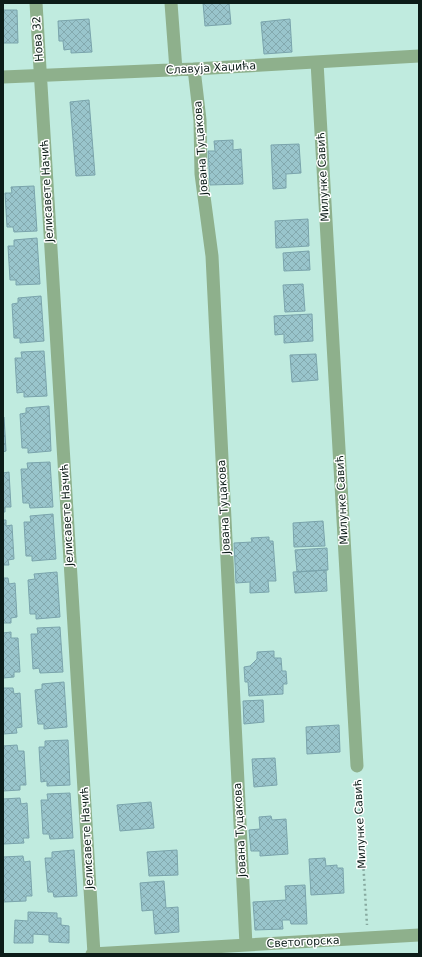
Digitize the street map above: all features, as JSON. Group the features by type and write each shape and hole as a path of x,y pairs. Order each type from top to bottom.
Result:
{"street":[{"name":"Нова 32","path":"36,3 40,75"},
{"path":"171,3 176,70"},
{"name":"Славуја Хаџића","path":"3,77 194,70 419,56"},
{"name":"Милунке Савић","path":"317,62 357,766"},
{"name":"Јована Туцакова","path":"194,70 200,120 201,174 212,256 246,945"},
{"name":"Јелисавете Начић","path":"40,75 93,954"},
{"name":"Светогорска","path":"93,954 216,950 246,945 419,935"}],"path":[{"name":"Милунке Савић","path":"357,766 367,938"}],"building":[{"path":"203,3 229,3 231,24 205,26"},
{"path":"3,10 17,10 18,43 3,43"},
{"path":"89,19 92,52 71,53 71,49 64,50 63,41 59,41 58,21"},
{"path":"290,19 292,52 264,54 261,22"},
{"path":"89,100 95,175 76,176 70,102"},
{"path":"233,140 233,150 241,149 243,184 210,185 208,151 215,151 214,141"},
{"path":"299,144 301,173 286,174 286,188 273,189 271,145"},
{"path":"34,186 37,231 14,232 13,227 7,227 5,193 12,193 11,187"},
{"path":"308,219 309,246 276,248 275,221"},
{"path":"37,238 40,284 16,285 16,280 10,280 8,246 14,246 14,240"},
{"path":"309,251 310,270 284,271 283,253"},
{"path":"303,284 305,311 285,312 283,285"},
{"path":"41,296 44,341 20,343 20,338 14,338 12,304 18,303 18,298"},
{"path":"312,314 313,341 284,343 284,334 275,335 274,316"},
{"path":"44,351 47,396 24,397 24,392 17,393 15,358 22,358 21,352"},
{"path":"316,354 318,380 292,382 290,355"},
{"path":"49,406 51,451 28,453 28,448 22,448 20,414 26,413 26,408"},
{"path":"3,417 6,451 3,452"},
{"path":"50,462 53,507 30,508 29,503 23,503 21,469 28,469 27,463"},
{"path":"9,472 11,507 5,507 5,512 3,512 3,473"},
{"path":"53,514 56,559 32,561 32,556 26,556 24,522 31,522 30,516"},
{"path":"3,520 6,520 6,526 12,525 14,559 8,560 9,565 3,565"},
{"path":"323,521 325,546 294,547 293,523"},
{"path":"269,537 269,541 273,541 276,581 268,581 269,592 250,593 250,582 236,583 234,543 252,542 251,538"},
{"path":"327,548 328,570 297,572 295,550"},
{"path":"326,570 327,591 295,593 293,572"},
{"path":"57,572 60,617 36,619 36,614 30,614 28,580 35,579 34,574"},
{"path":"3,578 8,578 9,584 15,583 17,617 11,618 11,623 3,623"},
{"path":"60,627 63,672 40,673 39,668 33,669 31,634 38,634 37,628"},
{"path":"11,632 11,638 18,638 20,672 14,672 14,677 3,678 3,633"},
{"path":"274,651 274,658 281,658 282,671 286,671 287,684 283,684 283,694 249,696 248,682 245,682 244,667 250,666 257,659 257,652"},
{"path":"64,682 67,727 44,729 44,724 38,724 35,690 42,689 42,684"},
{"path":"3,688 13,688 14,694 20,693 22,727 16,728 17,733 3,734"},
{"path":"263,700 264,722 244,724 243,701"},
{"path":"339,725 340,752 307,754 306,727"},
{"path":"68,740 70,785 47,786 47,781 41,782 39,747 45,747 45,741"},
{"path":"17,745 18,751 24,751 26,785 20,785 20,790 3,791 3,746"},
{"path":"275,758 277,785 254,787 252,759"},
{"path":"70,793 73,838 50,839 49,834 43,834 41,800 48,800 47,794"},
{"path":"20,798 21,804 27,803 29,838 23,838 24,843 3,844 3,799"},
{"path":"151,802 154,828 120,831 117,805"},
{"path":"271,816 272,820 286,819 288,854 260,856 260,851 251,851 249,830 260,829 259,817"},
{"path":"74,850 77,896 54,897 53,892 48,892 45,858 52,858 52,852"},
{"path":"177,850 178,875 149,876 147,852"},
{"path":"23,856 24,862 30,861 32,896 26,896 26,901 3,902 3,857"},
{"path":"325,858 326,866 337,865 337,868 343,868 344,893 311,895 309,859"},
{"path":"164,881 166,908 178,907 179,932 155,934 153,910 142,911 140,883"},
{"path":"305,885 307,924 291,924 290,920 282,920 283,929 255,930 253,902 286,900 285,886"},
{"path":"28,912 57,913 57,918 61,918 61,925 69,926 69,943 49,942 49,935 33,934 33,943 14,943 15,920 28,921"}]}
